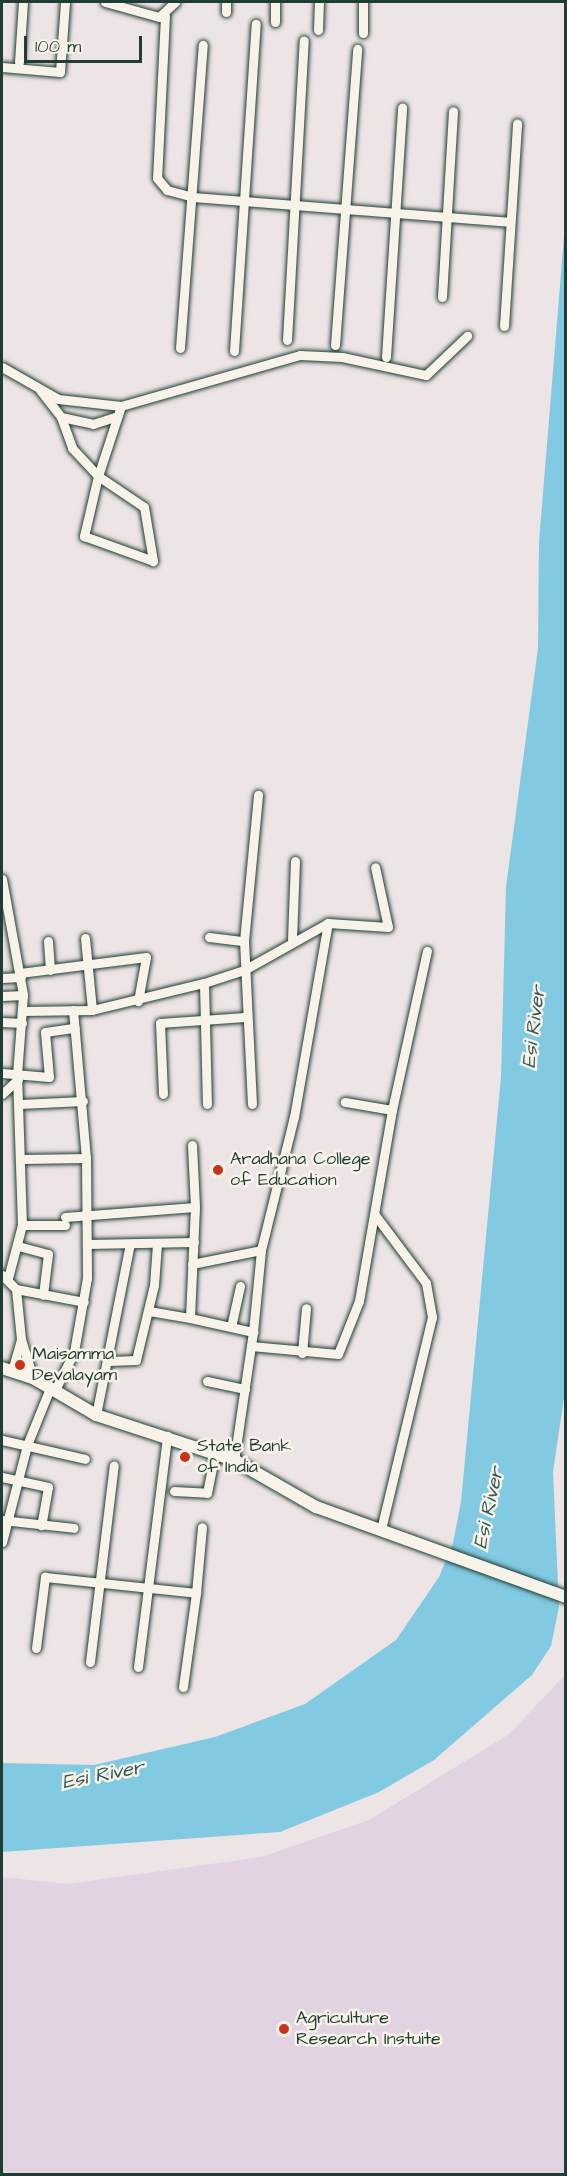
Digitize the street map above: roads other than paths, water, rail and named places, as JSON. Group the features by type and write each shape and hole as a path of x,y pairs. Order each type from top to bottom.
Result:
{"street":[{"path":"19,62 23,2"},
{"path":"2,67 60,72 64,2"},
{"path":"105,2 165,16"},
{"path":"175,2 165,16 157,178 167,190 191,197 510,222"},
{"path":"226,2 226,12"},
{"path":"275,2 275,22"},
{"path":"318,30 319,2"},
{"path":"363,2 363,33"},
{"path":"234,351 256,24"},
{"path":"287,340 304,40"},
{"path":"180,348 203,45"},
{"path":"335,345 357,49"},
{"path":"386,357 402,108"},
{"path":"442,297 453,111"},
{"path":"504,326 517,123"},
{"path":"2,367 18,372 40,390 58,399 121,406 300,355 342,357 426,375 467,336"},
{"path":"40,390 61,417 72,448 98,476 144,507 153,561 84,536 98,476 121,406"},
{"path":"61,417 93,424 118,416"},
{"path":"252,1104 245,1017 244,941 258,795"},
{"path":"292,939 296,861"},
{"path":"23,1011 92,1010 138,1001 204,982 244,970 292,939 328,923 388,927 375,867"},
{"path":"2,879 6,914 21,975 23,995 17,1077 23,1159 22,1225 18,1246 5,1277 16,1289 84,1302"},
{"path":"234,1460 253,1332 261,1250 294,1117 328,923"},
{"path":"209,937 244,941"},
{"path":"85,938 92,1010"},
{"path":"48,941 50,970"},
{"path":"251,1346 302,1353 338,1354 359,1301 392,1110 427,951"},
{"path":"2,978 146,957 138,1001"},
{"path":"204,982 203,1021 207,1104"},
{"path":"2,996 23,995"},
{"path":"2,1542 3,1520 27,1444 52,1389 74,1352 84,1302 87,1244 86,1158 73,1010"},
{"path":"161,1012 164,1094"},
{"path":"160,1023 245,1017"},
{"path":"2,1022 22,1023"},
{"path":"2,1072 17,1077 49,1077 45,1032 75,1028"},
{"path":"2,1094 17,1077"},
{"path":"20,1104 82,1101"},
{"path":"345,1102 392,1110"},
{"path":"189,1318 195,1207 192,1145"},
{"path":"23,1159 86,1158"},
{"path":"22,1225 65,1221 86,1211 195,1207"},
{"path":"375,1215 426,1283 432,1317 381,1530"},
{"path":"87,1244 194,1242"},
{"path":"96,1415 109,1360 130,1244"},
{"path":"109,1360 136,1360 149,1311 157,1244"},
{"path":"18,1246 48,1254 44,1295"},
{"path":"192,1264 261,1250"},
{"path":"231,1327 240,1286"},
{"path":"16,1289 21,1339 33,1378"},
{"path":"302,1353 306,1308"},
{"path":"149,1311 253,1332"},
{"path":"21,1339 7,1370 33,1378 96,1415 167,1436 234,1460 316,1508 566,1597"},
{"path":"207,1381 245,1389"},
{"path":"138,1667 167,1436"},
{"path":"2,1440 86,1459"},
{"path":"174,1491 207,1493 215,1453"},
{"path":"90,1662 114,1465"},
{"path":"2,1477 48,1487 41,1525"},
{"path":"3,1520 74,1528"},
{"path":"183,1687 196,1593 202,1527"},
{"path":"36,1648 45,1577 196,1593"}],"water":[{"name":"Esi River","path":"565,224 566,1384 553,1472 559,1607 551,1646 532,1675 434,1760 379,1792 280,1832 2,1852 2,1763 94,1765 215,1737 305,1704 396,1640 439,1577 453,1543 461,1502 501,1077 506,887 538,648 539,542"}],"place":[{"name":"Aradhana College of Education","path":"218,1170"},
{"name":"Maisamma Devalayam","path":"20,1365"},
{"name":"State Bank of India","path":"185,1457"},
{"name":"Agriculture Research Instuite","path":"284,2029"}]}
